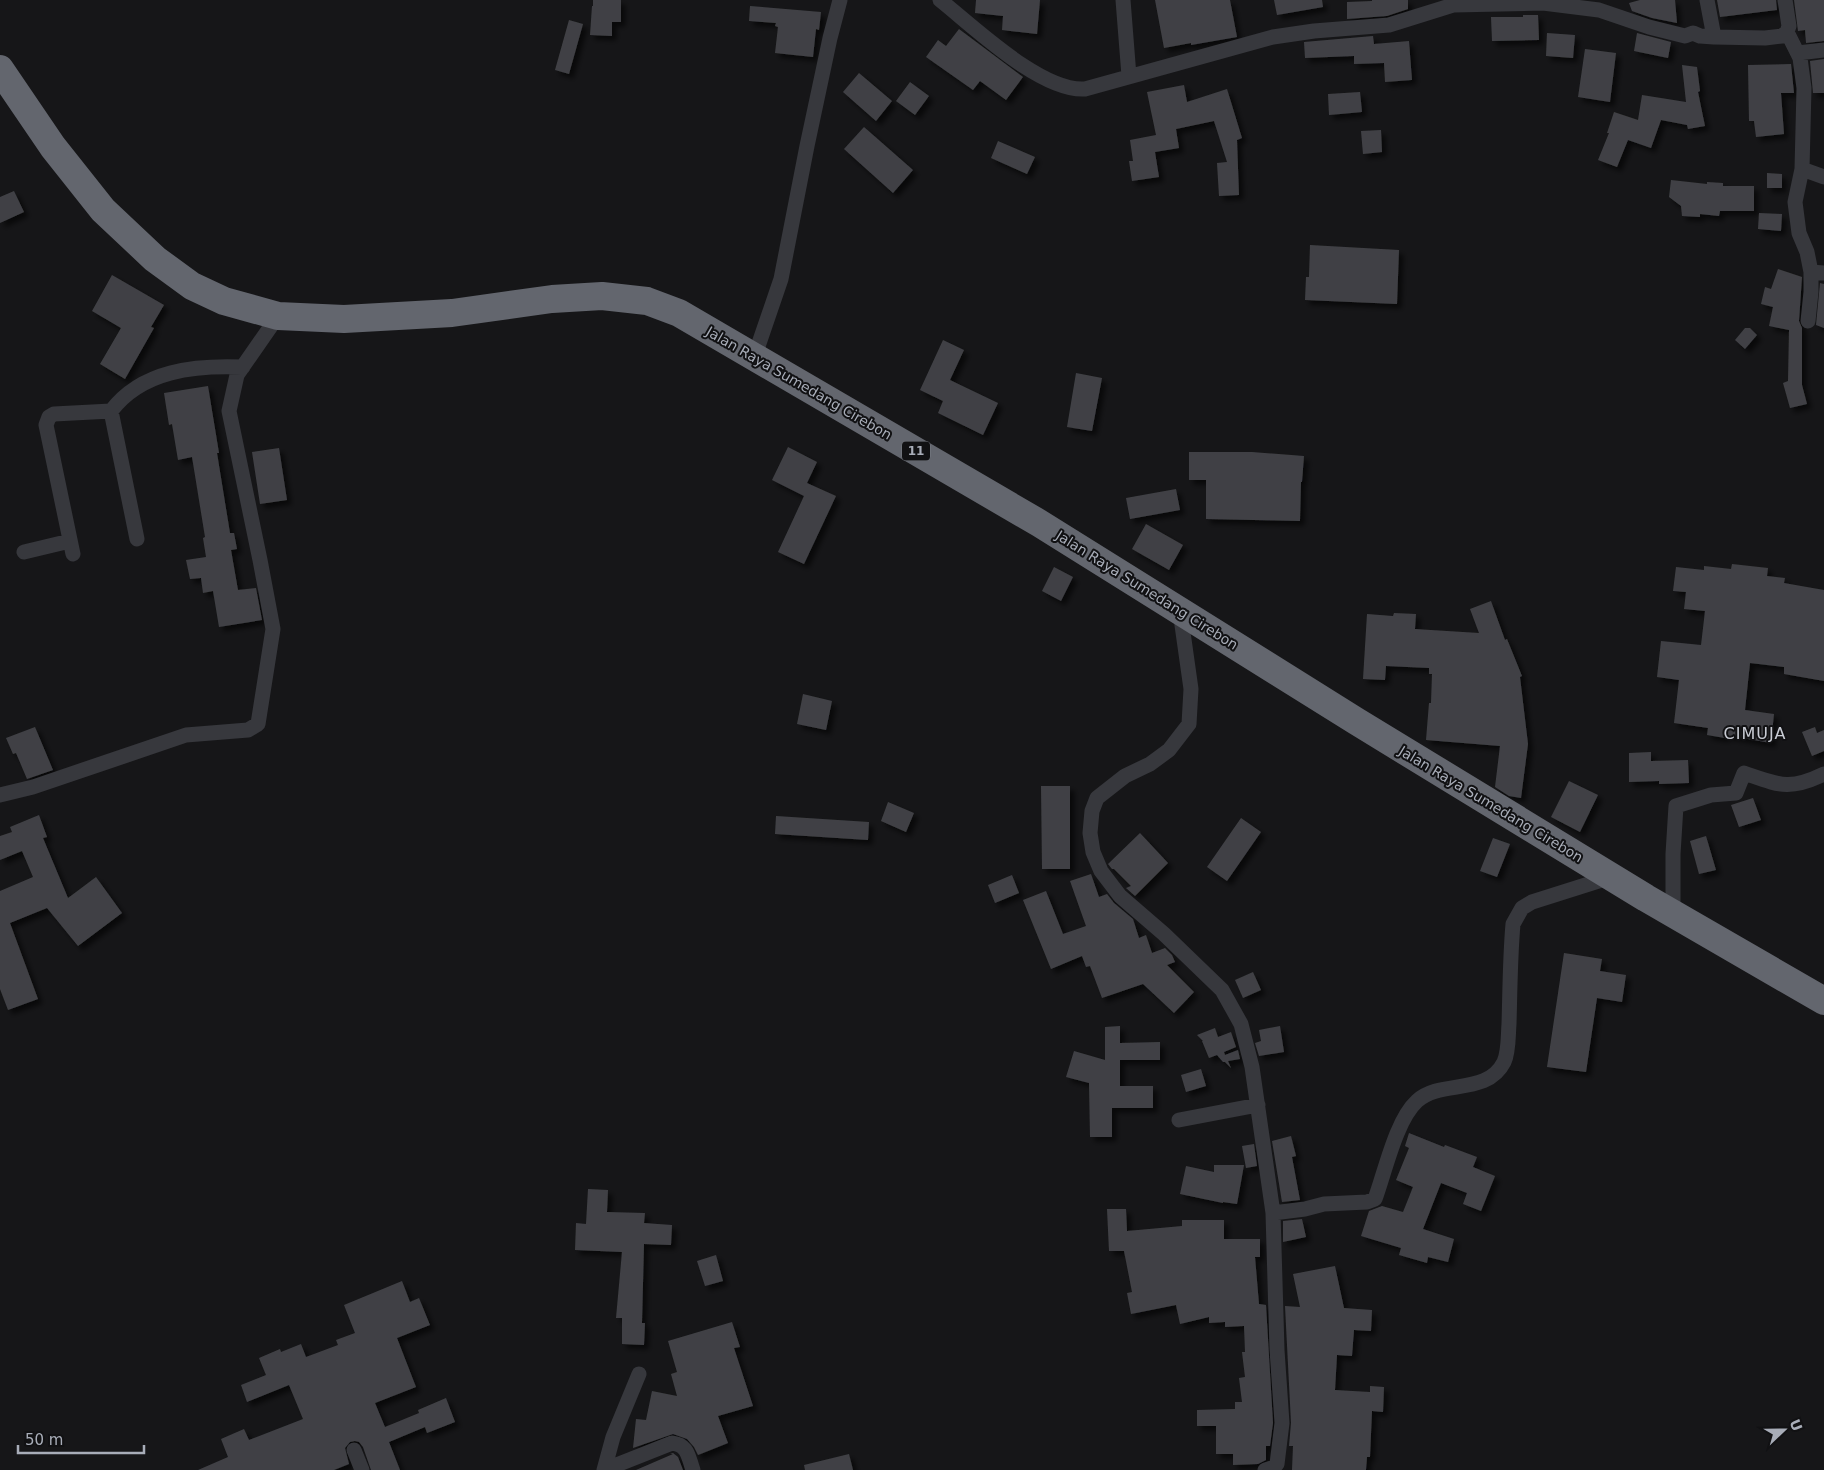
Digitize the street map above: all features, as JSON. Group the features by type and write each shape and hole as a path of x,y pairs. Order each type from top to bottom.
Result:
{"highway":[{"name":"Jalan Raya Sumedang Cirebon","path":"0,69 53,147 98,203 155,259 192,286 224,301 278,316 344,319 452,313 552,299 602,296 647,301 679,314 1030,518 1611,877 1824,1001"}],"street":[{"path":"754,358 781,279 807,146 840,0"},
{"path":"940,0 1017,62 1049,81 1076,89 1085,89 1273,37 1314,31 1389,25 1453,4 1543,3 1599,10 1649,27 1685,36 1693,33 1700,36 1714,37 1765,38 1782,36 1787,32 1789,26 1785,0"},
{"path":"1123,0 1129,76"},
{"path":"1707,0 1714,37"},
{"path":"1787,32 1798,53 1804,88 1802,169 1795,202 1800,233 1817,273 1811,292 1808,321"},
{"path":"1798,53 1824,50"},
{"path":"1802,169 1824,177"},
{"path":"0,795 33,787 186,735 248,730 258,724 273,629 229,412 237,375 278,316"},
{"path":"24,552 71,547 46,430 49,417 54,414 111,411 132,389 164,375 210,366 243,367"},
{"path":"111,411 138,539"},
{"path":"1180,611 1192,689 1189,724 1169,750 1150,764 1125,776 1097,798 1092,812 1090,832 1094,852 1101,871 1120,896 1164,934 1222,990 1241,1024 1252,1067 1273,1213 1277,1350 1282,1423 1274,1468"},
{"path":"1673,913 1673,854 1676,806 1711,795 1736,793 1744,773 1788,786 1808,782 1824,774"},
{"path":"1273,1213 1305,1209 1324,1204 1367,1202 1375,1199 1405,1117 1416,1102 1426,1094 1440,1089 1477,1084 1493,1075 1504,1061 1508,1042 1513,924 1522,908 1532,902 1611,877"},
{"path":"1179,1120 1258,1105"},
{"path":"604,1470 614,1438 639,1374"},
{"path":"604,1470 672,1443 681,1444 686,1449 693,1470"},
{"path":"354,1450 362,1470"}],"building":[{"path":"593,0 621,0 621,22 612,22 612,36 590,35"},
{"path":"976,0 1040,0 1037,34 1002,30 1003,16 975,13"},
{"path":"1155,0 1230,0 1237,37 1164,48"},
{"path":"1274,0 1322,0 1323,7 1277,15"},
{"path":"1408,0 1408,9 1387,16 1347,19 1347,2"},
{"path":"1640,0 1675,0 1677,23 1652,18 1632,11 1629,3"},
{"path":"1717,0 1776,0 1777,10 1720,17"},
{"path":"1794,0 1824,0 1824,41 1806,43 1805,30 1798,31"},
{"path":"750,6 821,12 819,30 816,29 813,57 775,53 778,27 775,26 776,23 749,21"},
{"path":"1523,15 1538,15 1539,40 1492,41 1491,17 1523,17"},
{"path":"569,20 583,24 569,74 555,70"},
{"path":"959,29 1023,77 1006,100 980,81 973,90 926,57 938,40 946,46"},
{"path":"1547,33 1575,35 1573,58 1546,56"},
{"path":"1637,33 1671,42 1668,58 1634,51"},
{"path":"1373,36 1374,44 1409,41 1412,80 1385,82 1384,63 1354,64 1354,56 1305,58 1304,42"},
{"path":"1585,49 1616,53 1610,102 1578,97"},
{"path":"1824,59 1824,93 1813,93 1810,61"},
{"path":"1791,64 1794,93 1781,93 1784,134 1756,137 1754,121 1749,121 1748,65"},
{"path":"1682,65 1697,67 1700,91 1698,92 1705,126 1688,129 1687,125 1661,120 1651,148 1628,140 1617,167 1598,160 1609,133 1607,133 1614,112 1638,120 1642,95 1686,102"},
{"path":"859,73 892,101 876,121 843,92"},
{"path":"910,82 929,96 915,115 896,101"},
{"path":"1184,85 1187,102 1227,89 1242,138 1237,140 1239,195 1219,196 1217,163 1227,162 1214,121 1176,129 1179,148 1155,152 1159,177 1132,181 1129,161 1133,161 1130,140 1156,135 1147,92"},
{"path":"1360,92 1362,112 1329,115 1328,94"},
{"path":"864,127 913,170 893,193 844,149"},
{"path":"1381,130 1382,152 1363,154 1361,131"},
{"path":"998,141 1035,157 1027,174 991,158"},
{"path":"1767,173 1782,174 1782,188 1767,188"},
{"path":"1671,180 1707,184 1707,182 1723,183 1723,186 1754,186 1754,211 1720,211 1719,216 1700,214 1700,217 1682,216 1681,206 1669,197"},
{"path":"14,191 24,212 0,223 0,197"},
{"path":"1759,213 1782,214 1781,231 1758,229"},
{"path":"1310,245 1399,250 1397,304 1305,300 1306,277 1309,277"},
{"path":"1778,269 1802,277 1799,321 1802,328 1802,385 1807,404 1790,408 1783,383 1788,381 1789,330 1769,326 1773,307 1761,304 1765,287 1771,289"},
{"path":"112,275 164,305 151,327 154,328 125,379 100,364 121,328 92,311"},
{"path":"1820,283 1824,284 1824,328 1816,325"},
{"path":"1745,328 1750,328 1757,335 1745,349 1735,340"},
{"path":"943,340 964,350 950,380 998,403 983,435 938,413 943,401 920,390"},
{"path":"1076,373 1102,378 1092,431 1067,427"},
{"path":"208,386 230,533 234,533 237,549 231,550 238,590 256,588 262,620 219,627 213,591 203,593 201,578 190,579 186,560 206,557 203,538 205,537 192,457 178,460 172,424 169,425 164,393"},
{"path":"788,447 817,462 807,483 836,496 804,564 778,552 804,496 772,480"},
{"path":"279,448 287,500 260,504 252,452"},
{"path":"1189,452 1252,452 1304,456 1300,521 1206,519 1206,480 1189,480"},
{"path":"1176,489 1180,510 1130,519 1126,498"},
{"path":"1146,524 1183,545 1169,570 1132,549"},
{"path":"1732,564 1768,568 1767,576 1785,578 1784,583 1824,590 1824,681 1784,674 1784,667 1750,663 1745,710 1774,714 1771,743 1725,735 1725,738 1707,735 1708,728 1674,723 1679,680 1657,677 1661,641 1701,645 1705,611 1684,609 1686,592 1673,591 1676,567 1704,570 1704,566 1731,569"},
{"path":"1054,567 1073,577 1061,601 1042,591"},
{"path":"1491,601 1505,640 1507,639 1522,676 1520,677 1528,744 1521,798 1509,796 1495,787 1500,746 1426,740 1429,703 1431,703 1432,674 1429,674 1429,668 1386,666 1385,680 1363,679 1367,614 1393,616 1394,613 1416,614 1415,629 1479,633 1470,609"},
{"path":"803,694 832,701 826,730 797,724"},
{"path":"35,727 53,770 27,779 16,753 13,754 6,738"},
{"path":"1815,727 1817,733 1824,730 1824,751 1812,756 1802,732"},
{"path":"1651,752 1651,761 1688,760 1689,783 1629,782 1629,753"},
{"path":"1569,781 1598,795 1580,832 1551,817"},
{"path":"1041,786 1070,786 1070,869 1042,869"},
{"path":"1753,798 1761,820 1739,827 1731,805"},
{"path":"888,802 914,813 906,832 881,821"},
{"path":"39,815 47,837 43,838 68,898 96,877 122,913 78,946 47,908 10,923 38,999 8,1010 0,989 0,891 33,877 22,851 0,860 0,836 12,832 10,827"},
{"path":"776,816 869,822 868,840 775,834"},
{"path":"1241,818 1261,832 1227,881 1207,867"},
{"path":"1140,833 1168,863 1135,896 1126,888 1131,886 1108,864"},
{"path":"1706,836 1716,870 1699,874 1690,841"},
{"path":"1493,838 1510,844 1497,877 1480,871"},
{"path":"1091,874 1099,897 1107,894 1114,903 1133,919 1139,938 1146,935 1152,953 1165,948 1172,955 1175,962 1167,965 1194,992 1174,1013 1143,984 1102,998 1090,966 1086,967 1082,956 1051,969 1023,900 1046,891 1063,934 1086,926 1070,881"},
{"path":"1012,875 1019,893 995,903 988,885"},
{"path":"1564,953 1602,959 1600,971 1626,975 1622,1002 1597,998 1586,1072 1547,1067"},
{"path":"1253,972 1261,990 1243,998 1235,980"},
{"path":"1120,1026 1120,1043 1160,1042 1160,1060 1120,1060 1120,1086 1153,1086 1153,1108 1112,1108 1112,1137 1090,1137 1089,1083 1066,1077 1074,1051 1105,1060 1105,1027"},
{"path":"1280,1026 1284,1052 1259,1056 1255,1043 1261,1041 1259,1030"},
{"path":"1215,1028 1218,1037 1231,1032 1236,1047 1224,1052 1225,1055 1238,1050 1240,1059 1228,1061 1231,1068 1217,1055 1209,1058 1203,1041 1197,1035"},
{"path":"1201,1069 1206,1086 1186,1092 1181,1075"},
{"path":"1409,1133 1444,1147 1445,1145 1477,1157 1473,1167 1495,1176 1481,1211 1463,1204 1467,1193 1441,1183 1423,1229 1454,1239 1448,1262 1428,1257 1427,1263 1399,1255 1401,1248 1361,1236 1369,1211 1382,1206 1403,1212 1413,1187 1396,1180 1409,1148 1405,1146"},
{"path":"1291,1136 1296,1156 1292,1157 1300,1200 1282,1202 1272,1141"},
{"path":"1254,1144 1257,1166 1246,1168 1242,1146"},
{"path":"1214,1165 1244,1165 1237,1204 1180,1194 1186,1166 1214,1172"},
{"path":"588,1189 608,1190 607,1212 645,1213 644,1223 672,1225 671,1245 644,1244 642,1323 645,1323 644,1345 622,1344 622,1318 616,1318 622,1252 575,1250 576,1223 586,1224"},
{"path":"1107,1209 1126,1209 1127,1231 1182,1226 1182,1220 1224,1220 1224,1239 1260,1239 1260,1257 1255,1257 1259,1304 1266,1305 1273,1423 1270,1446 1266,1446 1266,1460 1258,1464 1233,1465 1233,1454 1216,1454 1216,1426 1197,1426 1197,1410 1235,1409 1235,1402 1242,1402 1239,1378 1245,1377 1242,1352 1245,1352 1244,1326 1225,1327 1225,1322 1209,1323 1209,1317 1180,1324 1176,1305 1131,1314 1127,1293 1132,1292 1124,1251 1109,1251"},
{"path":"1302,1219 1306,1237 1283,1242 1283,1221"},
{"path":"716,1255 723,1281 705,1286 697,1261"},
{"path":"1335,1266 1344,1308 1372,1310 1371,1331 1354,1330 1352,1356 1337,1355 1335,1390 1370,1392 1370,1386 1384,1387 1383,1412 1372,1411 1370,1457 1367,1457 1366,1470 1292,1470 1293,1446 1289,1446 1291,1423 1285,1306 1300,1307 1293,1274"},
{"path":"402,1281 410,1302 419,1298 430,1325 397,1338 416,1387 375,1403 385,1427 419,1413 418,1410 446,1398 455,1422 427,1433 425,1427 389,1442 400,1470 371,1470 363,1447 359,1442 355,1441 350,1442 345,1448 349,1464 334,1470 198,1470 228,1457 221,1439 244,1429 249,1440 303,1419 289,1385 247,1402 241,1385 266,1375 259,1358 280,1349 281,1352 301,1344 306,1357 338,1345 336,1340 355,1333 344,1305"},
{"path":"732,1322 740,1347 734,1348 753,1406 718,1416 728,1443 698,1455 687,1439 673,1434 633,1448 636,1419 646,1420 652,1391 677,1396 671,1374 677,1372 668,1341"},
{"path":"673,1453 678,1457 683,1470 636,1470 673,1454 670,1454"},
{"path":"849,1454 853,1470 805,1470 804,1465"}],"district":[{"name":"CIMUJA","path":"1755,733"}]}
